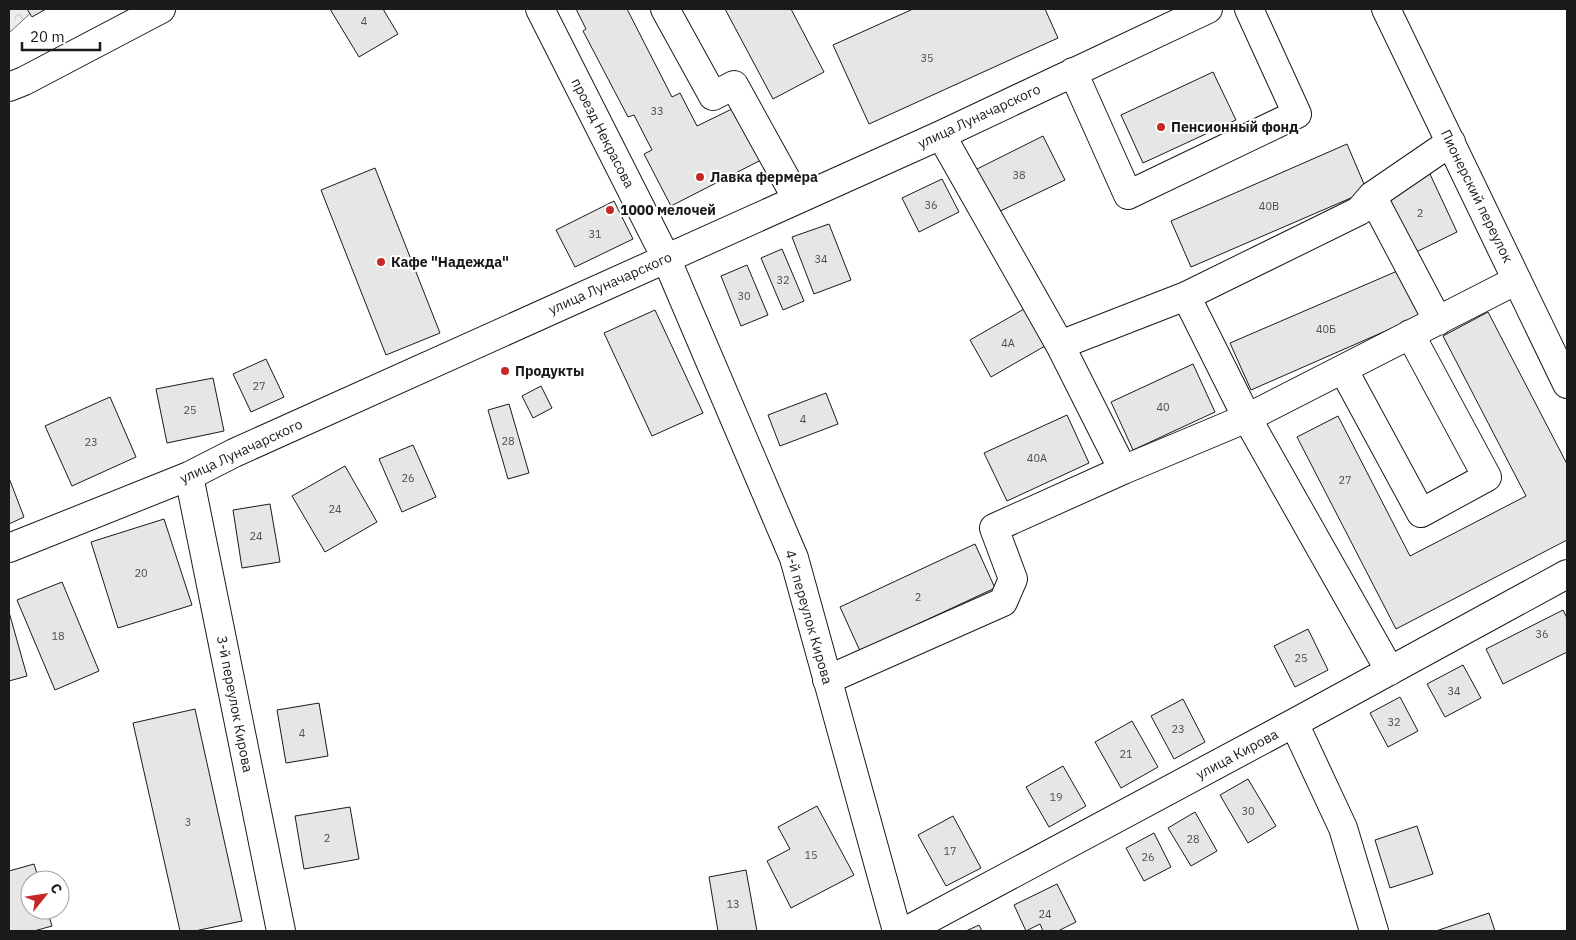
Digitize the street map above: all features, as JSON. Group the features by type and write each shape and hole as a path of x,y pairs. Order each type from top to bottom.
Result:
{"street":[{"path":"9,87 24,82 161,9"},
{"name":"проезд Некрасова","path":"540,9 666,258"},
{"path":"665,9 713,96 734,85 797,199"},
{"name":"улица Луначарского","path":"9,548 189,476 234,453 941,135 1208,9"},
{"path":"1073,72 1128,195 1297,114 1249,9"},
{"name":"Пионерский переулок","path":"1386,9 1567,384"},
{"path":"941,135 1060,345 1124,470"},
{"path":"1060,345 1186,296 1359,211 1372,196 1451,142"},
{"path":"1372,196 1438,321"},
{"name":"4-й переулок Кирова","path":"666,258 794,558 897,931"},
{"path":"828,680 1002,602 1013,579 994,528 1247,418 1517,280"},
{"path":"1186,296 1247,418 1390,671"},
{"path":"1343,369 1420,512 1487,477 1410,334"},
{"name":"3-й переулок Кирова","path":"189,476 281,931"},
{"name":"улица Кирова","path":"906,931 1294,724 1567,574"},
{"path":"1294,724 1342,828 1374,931"}],"green space":[{"path":"9,9 35,9 9,33"}],"building":[{"path":"27,9 46,9 32,17"},
{"path":"330,9 383,9 398,34 359,57"},
{"path":"576,9 627,9 672,97 680,93 697,126 736,107 763,159 671,206 644,154 652,150 634,115 628,117 583,31 586,29"},
{"path":"725,9 791,9 824,72 773,99"},
{"path":"913,9 1045,9 1058,38 869,124 833,45"},
{"path":"1213,72 1236,120 1143,163 1121,115"},
{"path":"1043,136 1065,180 994,214 973,171"},
{"path":"1347,144 1367,191 1191,267 1171,221"},
{"name":"Кафе \"Надежда\"","path":"375,168 440,333 386,355 321,190"},
{"path":"1429,172 1457,232 1412,254 1383,195"},
{"path":"942,179 959,212 919,232 902,198"},
{"path":"614,201 633,239 575,267 556,230"},
{"path":"829,224 851,280 814,294 792,237"},
{"path":"782,249 804,301 783,310 761,258"},
{"path":"747,265 768,315 741,326 721,276"},
{"path":"1402,269 1422,315 1251,390 1230,343"},
{"path":"1024,309 1045,346 991,377 970,340"},
{"path":"655,310 703,413 652,436 604,333"},
{"path":"1488,312 1567,464 1567,540 1396,629 1297,437 1338,416 1410,556 1526,496 1443,336"},
{"path":"266,359 284,397 251,412 233,374"},
{"path":"1193,364 1215,412 1133,450 1111,402"},
{"path":"213,378 224,431 167,443 156,389"},
{"path":"541,386 552,408 533,418 522,396"},
{"path":"826,393 838,424 780,446 768,415"},
{"path":"110,397 136,457 72,486 45,426"},
{"path":"509,404 529,473 508,479 488,410"},
{"path":"1067,415 1089,463 1007,501 984,453"},
{"path":"413,445 436,497 402,512 379,459"},
{"path":"345,466 377,522 325,552 292,496"},
{"path":"9,478 24,517 9,524"},
{"path":"270,504 280,562 242,568 233,510"},
{"path":"164,519 192,605 118,628 91,542"},
{"path":"975,544 995,588 860,651 840,607"},
{"path":"62,582 99,671 55,690 17,600"},
{"path":"1563,610 1567,618 1567,652 1503,684 1486,649"},
{"path":"9,612 27,676 9,681"},
{"path":"1308,629 1328,670 1295,687 1274,646"},
{"path":"1463,665 1481,698 1445,717 1427,684"},
{"path":"1400,697 1418,731 1388,747 1370,713"},
{"path":"1183,699 1205,742 1174,759 1151,716"},
{"path":"319,703 328,756 286,763 277,710"},
{"path":"195,709 242,921 195,931 180,931 133,723"},
{"path":"1132,721 1158,767 1121,788 1095,742"},
{"path":"1063,766 1086,806 1049,827 1026,787"},
{"path":"1248,779 1276,826 1248,843 1220,795"},
{"path":"817,806 854,875 791,908 767,861 790,849 778,827"},
{"path":"350,807 359,859 304,869 295,816"},
{"path":"1195,812 1217,851 1191,866 1168,828"},
{"path":"953,816 981,868 946,886 918,835"},
{"path":"1417,826 1433,874 1390,888 1375,840"},
{"path":"1154,833 1171,867 1144,881 1126,848"},
{"path":"34,864 36,870 20,870 20,920 50,920 52,926 34,931 9,931 9,871"},
{"path":"746,870 757,931 718,931 709,877"},
{"path":"1057,884 1076,922 1058,931 1043,931 1040,924 1026,931 1014,905"},
{"path":"1489,913 1495,931 1436,931"},
{"path":"979,925 982,931 966,931"}],"place":[{"name":"Пенсионный фонд","path":"1161,127"},
{"name":"Лавка фермера","path":"700,177"},
{"name":"1000 мелочей","path":"610,210"},
{"name":"Кафе \"Надежда\"","path":"381,262"},
{"name":"Продукты","path":"505,371"}]}
